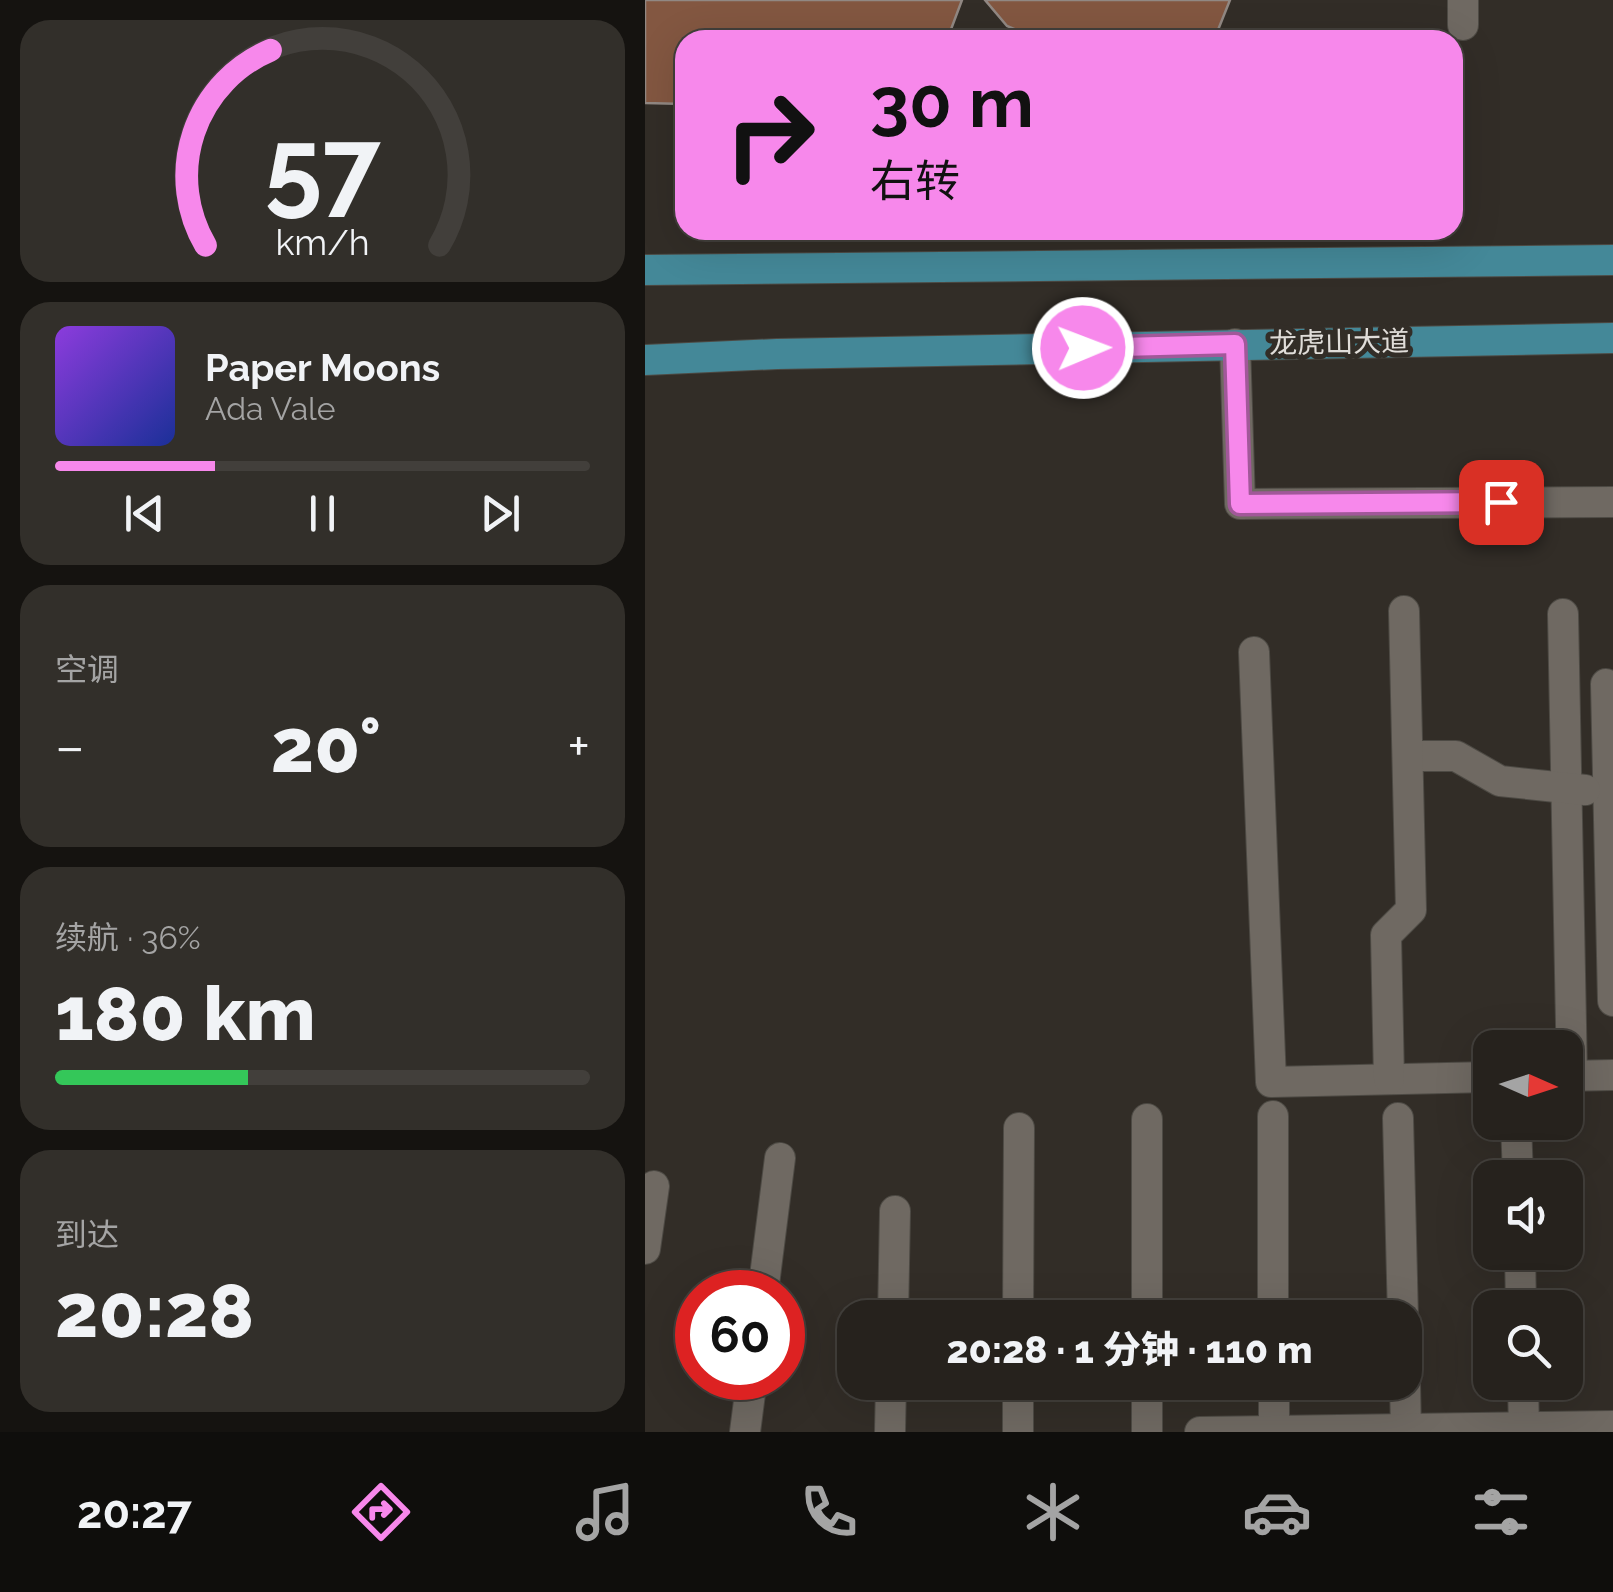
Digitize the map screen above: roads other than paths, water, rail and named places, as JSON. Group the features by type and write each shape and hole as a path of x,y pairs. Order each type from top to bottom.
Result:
{"main road":[{"path":"645,270 1613,260"},
{"name":"龙虎山大道","path":"645,360 1613,338"}],"street":[{"path":"1235,344 1240,504 1613,502"},
{"path":"1389,1079 1386,935 1411,910 1405,611"},
{"path":"1563,614 1569,1030"},
{"path":"1254,652 1271,1082 1473,1077"},
{"path":"1606,684 1613,1001"},
{"path":"1408,756 1456,756 1500,781 1566,790 1611,790"},
{"path":"1583,1076 1613,1075"},
{"path":"1273,1116 1273,1300"},
{"path":"1147,1118 1147,1300"},
{"path":"1398,1118 1403,1300"},
{"path":"1018,1300 1019,1128"},
{"path":"766,1270 780,1158"},
{"path":"645,1250 654,1186"},
{"path":"893,1300 895,1211"},
{"path":"745,1432 749,1400"},
{"path":"889,1432 890,1400"},
{"path":"1018,1400 1018,1432"},
{"path":"1147,1400 1147,1432"},
{"path":"1273,1400 1274,1431"},
{"path":"1405,1400 1406,1430"},
{"path":"1523,1400 1524,1430"},
{"path":"1200,1432 1613,1426"}]}
